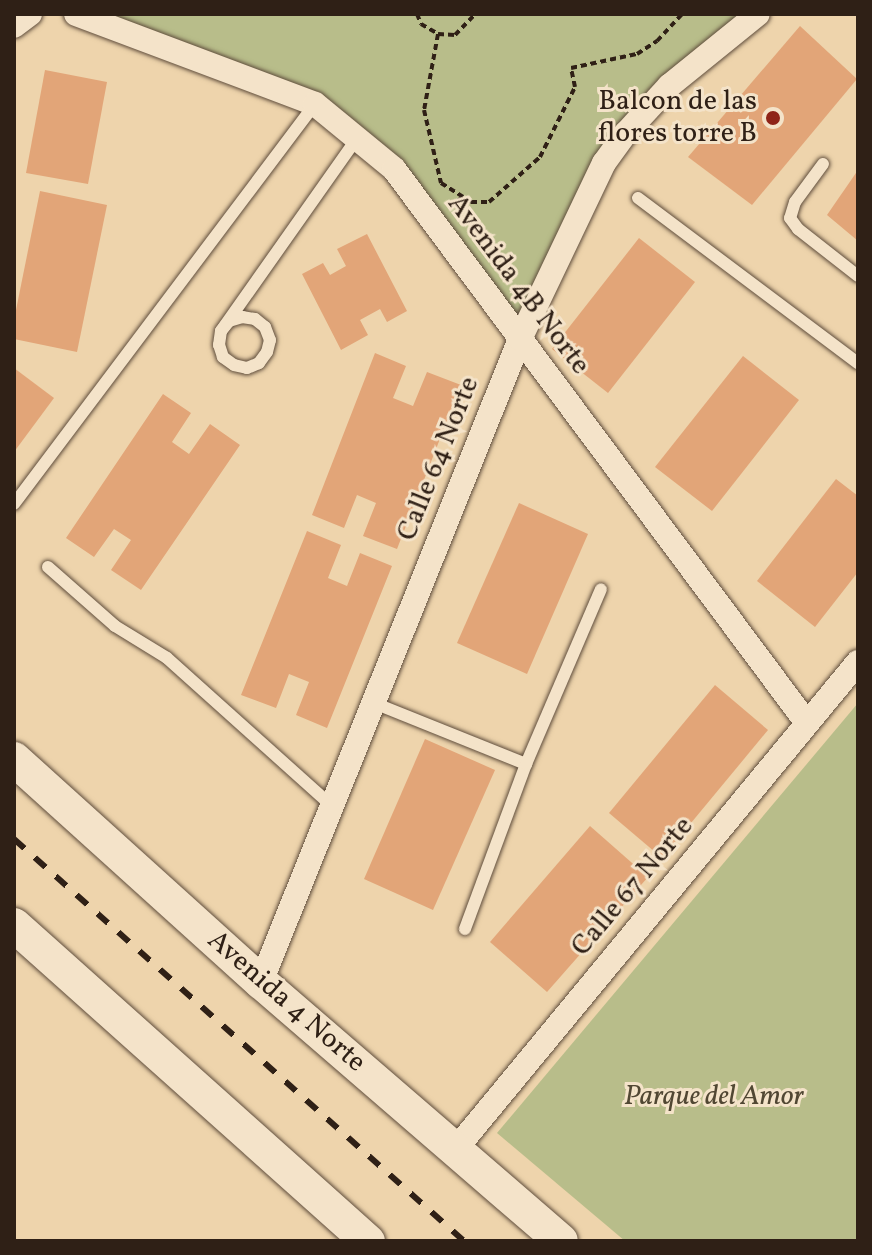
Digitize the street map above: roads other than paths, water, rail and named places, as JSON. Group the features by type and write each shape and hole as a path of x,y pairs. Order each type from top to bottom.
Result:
{"main road":[{"name":"Avenida 4 Norte","path":"14,759 261,982 561,1241"},
{"path":"14,925 352,1236"}],"street":[{"path":"14,26 30,14"},
{"name":"Avenida 4B Norte","path":"76,14 315,104 394,169 807,723"},
{"name":"Calle 64 Norte","path":"261,982 330,804 374,703 520,339 604,163 626,133 669,86 758,14"},
{"name":"Calle 67 Norte","path":"455,1150 858,662"}],"lane":[{"path":"14,504 315,104"},
{"path":"221,331 229,321 242,317 255,319 265,327 270,340 267,352 259,363 247,368 234,365 223,357 219,345 221,331 357,138"},
{"path":"823,164 795,202 790,218 798,229 858,276"},
{"path":"638,198 858,363"},
{"path":"48,567 115,626 167,658 330,804"},
{"path":"465,929 526,764 601,589"},
{"path":"374,703 526,764"}],"railway":[{"path":"14,839 464,1241"}],"place":[{"name":"Balcon de las flores torre B","path":"773,118"}],"park label":[{"name":"Parque del Amor","path":"714,1097"}]}
